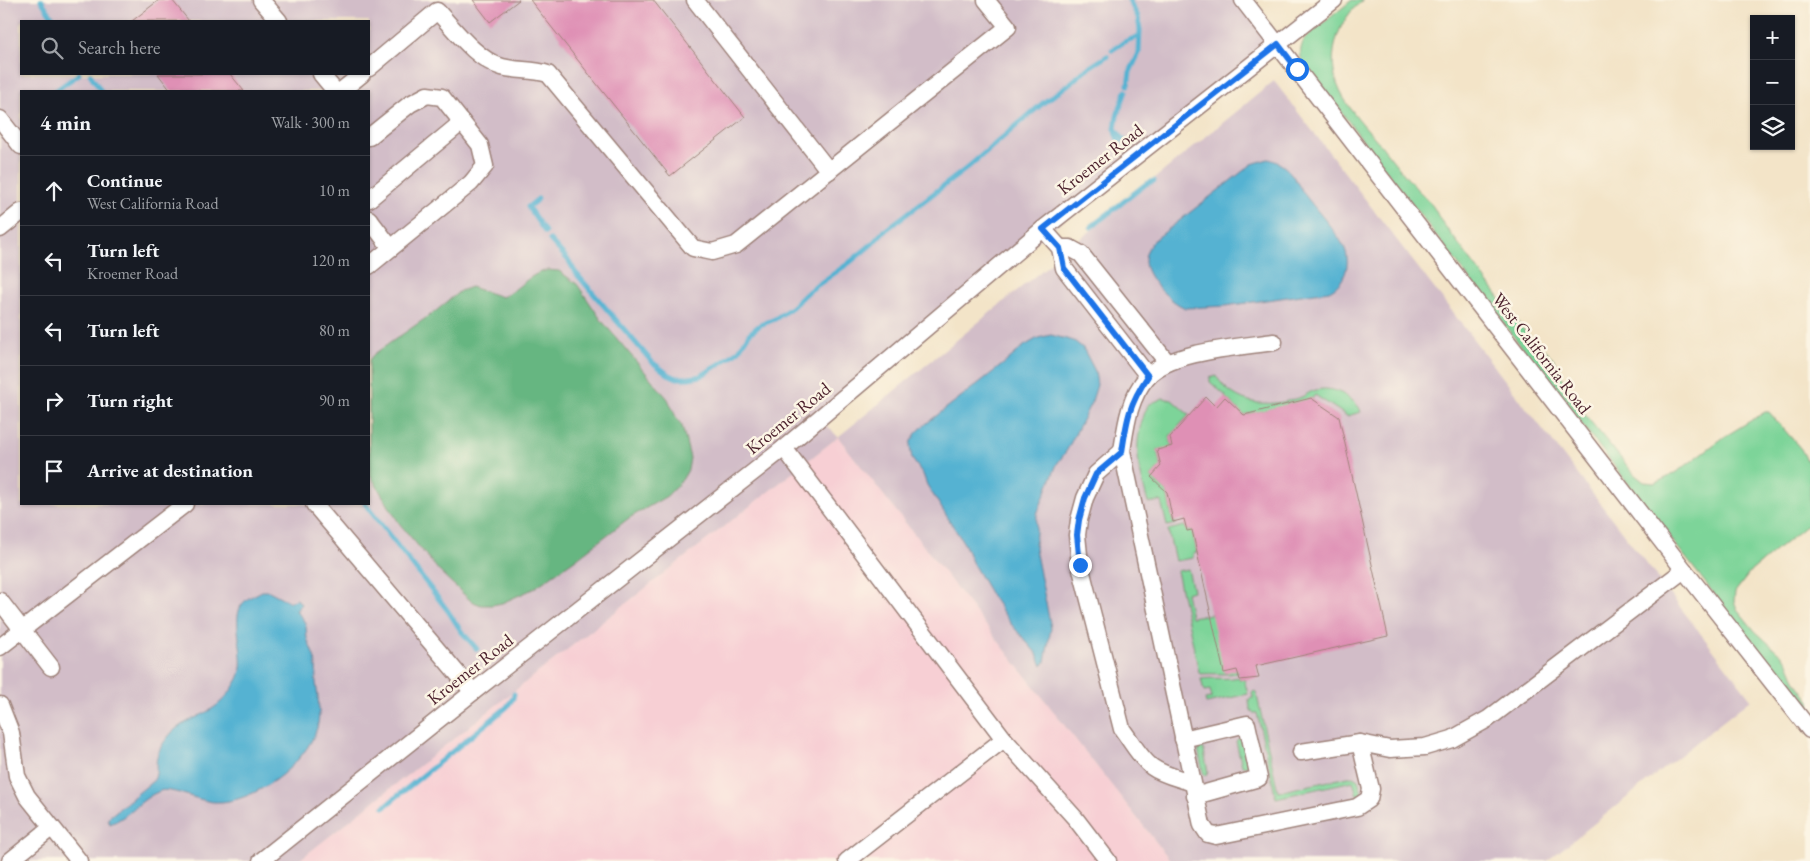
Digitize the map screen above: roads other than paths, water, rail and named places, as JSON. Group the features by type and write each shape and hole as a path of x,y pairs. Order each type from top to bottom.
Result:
{"street":[{"path":"262,0 278,20"},
{"path":"695,0 829,170"},
{"path":"370,67 435,6 479,54 491,63 503,67 548,74 693,248 712,252 736,245 1008,27 986,0"},
{"name":"West California Road","path":"1244,0 1684,570 1810,730"},
{"name":"Kroemer Road","path":"261,861 784,448 1043,229 1334,0"},
{"path":"322,75 334,90"},
{"path":"342,90 361,75"},
{"path":"370,136 410,104 427,94 442,97 480,145 485,166 471,183 370,265"},
{"path":"0,119 20,145"},
{"path":"370,198 462,122"},
{"path":"0,229 20,213"},
{"path":"370,220 391,248"},
{"path":"1043,229 1060,248 1064,268 1148,376"},
{"path":"1060,248 1070,248 1081,254 1167,362"},
{"path":"1274,342 1201,353 1167,362 1148,376 1134,398 1126,419 1122,452 1202,825 1208,834 1216,836 1357,807 1369,798 1370,789 1360,743"},
{"path":"784,448 1004,738 1075,818 1108,861"},
{"path":"1122,452 1096,474 1085,498 1077,535 1080,565 1122,729 1151,766 1194,789 1259,778 1247,724 1183,739"},
{"path":"0,648 184,505"},
{"path":"315,505 473,692"},
{"path":"1300,752 1360,743 1390,749 1425,747 1452,739 1488,719 1684,570"},
{"path":"0,601 51,667"},
{"path":"0,705 11,733 17,776 27,796 79,861"},
{"path":"847,861 1004,738"},
{"path":"10,861 51,828"}],"water":[{"path":"1268,159 1279,163 1290,172 1339,238 1347,258 1345,274 1342,280 1329,291 1225,306 1186,308 1173,301 1154,282 1146,268 1146,253 1152,242 1252,164"},
{"path":"1051,335 1074,341 1083,348 1095,371 1097,385 1092,401 1067,450 1057,464 1037,514 1035,549 1051,628 1045,662 1042,666 1037,654 1011,624 990,593 972,562 965,545 912,459 910,446 917,432 927,423 1024,346 1038,338"},
{"path":"262,591 269,591 290,602 297,599 301,604 296,611 305,623 307,638 315,660 319,706 317,728 311,742 290,768 261,789 245,796 230,801 215,802 171,791 160,791 110,824 109,817 154,780 159,751 172,732 222,701 238,679 241,670 238,627 240,608 245,601"}],"waterway":[{"path":"41,0 54,20"},
{"path":"1128,85 1130,72 1139,53 1140,30 1138,17 1129,0"},
{"path":"1112,50 1124,42 1139,36"},
{"path":"550,240 652,362 677,378 701,376 739,350 749,334 760,325 775,319 792,307 809,291 849,263 883,232 967,168 1043,103 1085,70 1107,56"},
{"path":"56,90 78,75"},
{"path":"91,75 100,90"},
{"path":"1125,141 1115,129 1117,116 1126,91"},
{"path":"1117,131 1116,135 1120,144"},
{"path":"1091,227 1146,184 1154,181"},
{"path":"538,199 528,207 545,232"},
{"path":"366,505 448,611 461,631 477,649"},
{"path":"384,807 507,707 514,694"}]}
